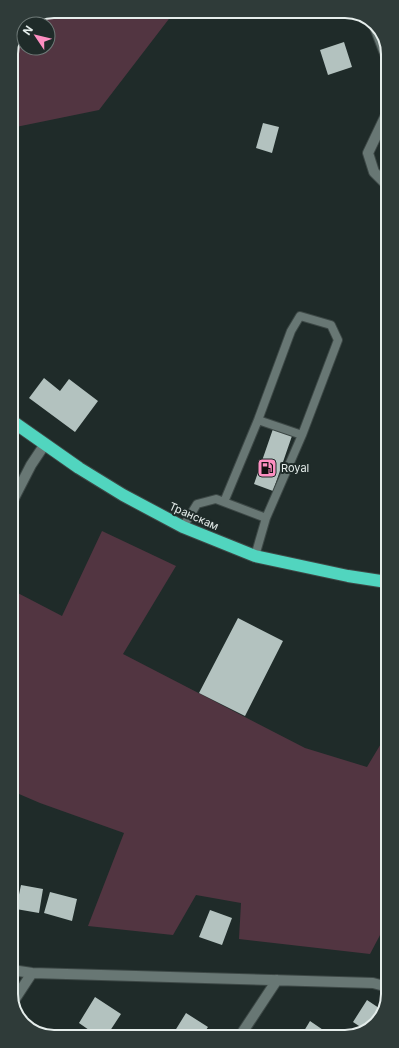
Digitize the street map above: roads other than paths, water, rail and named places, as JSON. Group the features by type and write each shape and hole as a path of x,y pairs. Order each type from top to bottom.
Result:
{"highway":[{"name":"Транскам","path":"18,425 79,468 123,495 183,527 255,556 348,576 381,581"}],"street":[{"path":"381,126 368,153 374,172 381,179"},
{"path":"18,490 31,465 45,444"},
{"path":"18,971 32,973 373,983 381,985"},
{"path":"18,993 32,973"},
{"path":"244,1030 277,980"}],"lane":[{"path":"224,502 258,420 291,331 300,316 331,325 338,340 302,435 266,518 255,556"},
{"path":"258,420 302,435"},
{"path":"183,527 197,504 216,499 266,518"}],"place":[{"name":"Royal","path":"267,468"}]}
